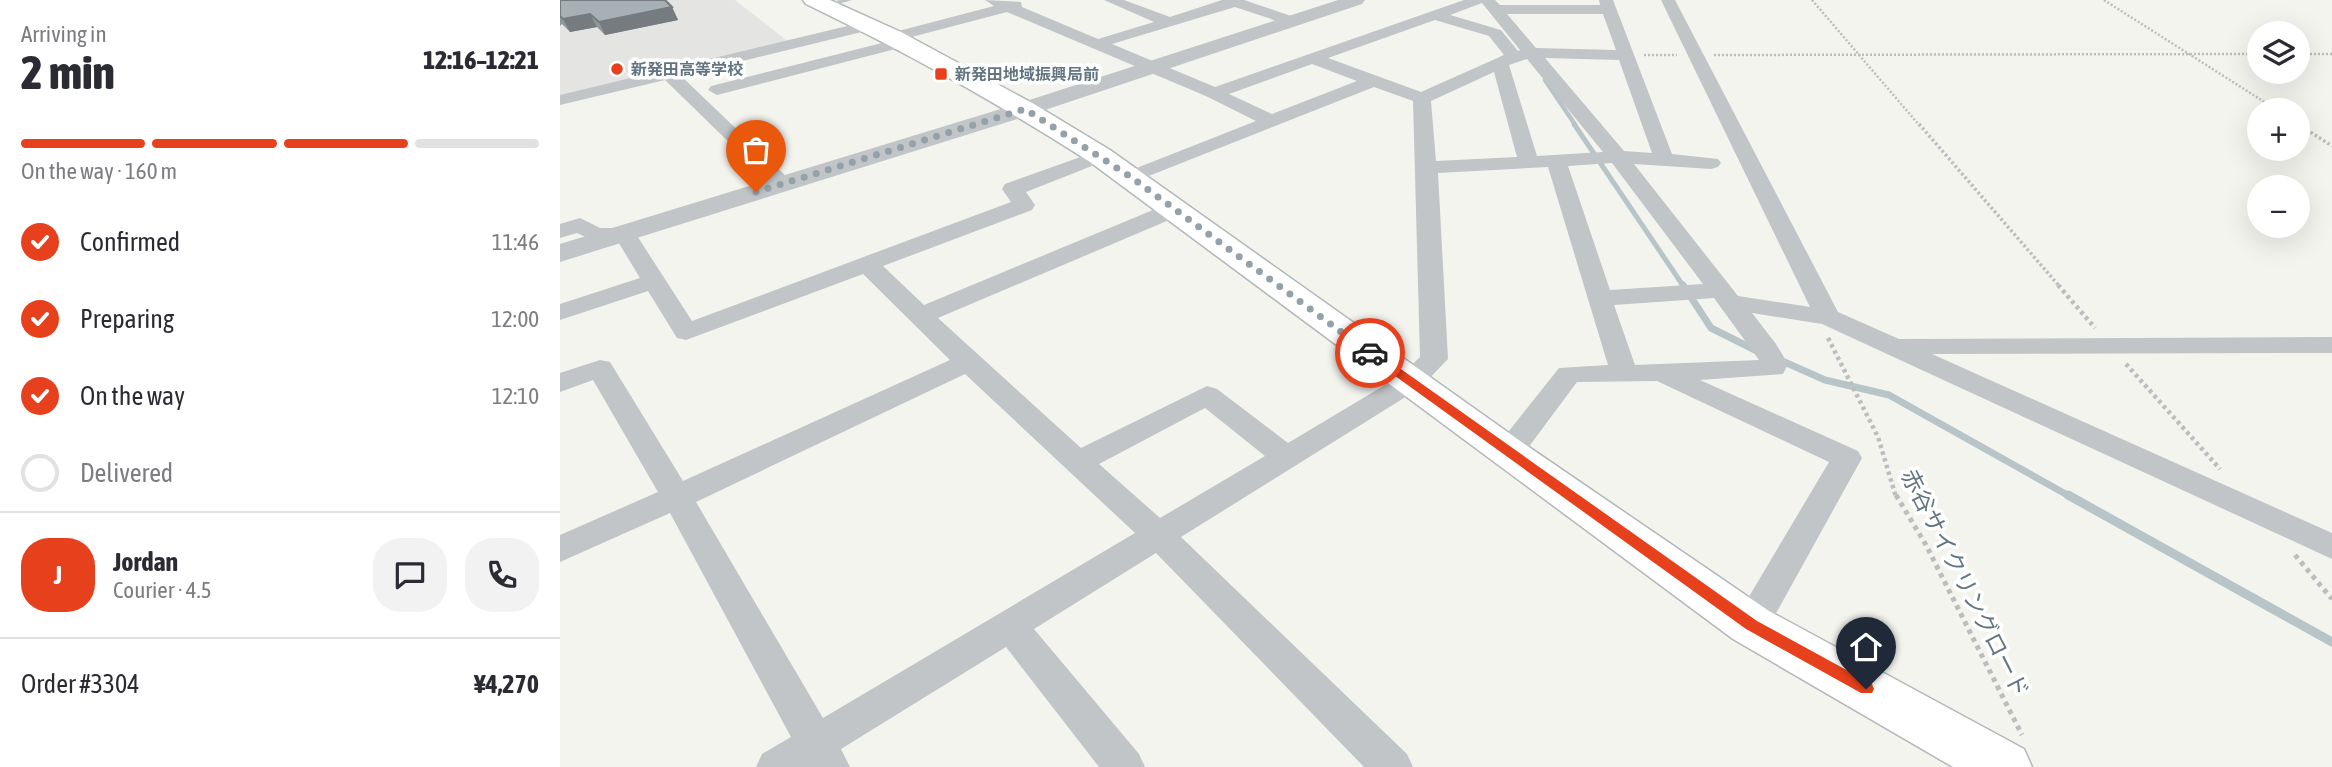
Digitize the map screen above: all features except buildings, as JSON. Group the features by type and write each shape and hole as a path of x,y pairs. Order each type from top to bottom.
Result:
{"main road":[{"path":"858,19 1025,109 1116,166 1508,453 1751,625 1963,753 2015,755"}],"street":[{"path":"992,0 1214,93 1271,121"},
{"path":"560,100 668,74 858,19 1008,7 1034,0"},
{"path":"1111,0 1169,22"},
{"path":"1214,93 1478,0"},
{"path":"1668,0 1828,317"},
{"path":"1097,44 1232,1 1292,21"},
{"path":"560,253 1025,109 1292,21 1342,1"},
{"path":"1530,162 1518,55 1492,5 1608,5 1664,160"},
{"path":"1434,15 1494,33 1618,157 1770,357 1773,368 1569,374 1508,453"},
{"path":"717,90 858,19"},
{"path":"1311,58 1422,98 1518,55 1624,47"},
{"path":"668,74 783,184"},
{"path":"624,233 686,332 1024,205 1013,189 1116,166 1271,121 1372,81"},
{"path":"777,767 822,756 1010,625 1410,382 1434,359 1422,98"},
{"path":"1425,168 1618,157 1711,163"},
{"path":"1556,161 1625,374"},
{"path":"921,316 1173,210"},
{"path":"560,231 580,225 596,235 624,233"},
{"path":"868,265 968,362 1157,534 1392,767"},
{"path":"560,312 654,281"},
{"path":"1600,298 1724,296 1828,317 2332,547"},
{"path":"1893,346 2332,345"},
{"path":"560,549 968,362"},
{"path":"560,383 600,368 677,497 822,756"},
{"path":"1664,373 1847,458 1751,625"},
{"path":"1078,462 1207,395 1286,457"},
{"path":"1010,625 1124,767"}],"path":[{"path":"1812,0 2109,345 2227,477"},
{"path":"2104,0 2258,98"},
{"path":"1624,47 1697,55 2247,54"},
{"path":"2310,54 2332,54"},
{"path":"2310,132 2332,146"},
{"name":"赤谷サイクリングロード","path":"1847,376 1878,438 1896,496 1955,600 2015,755"},
{"path":"2263,517 2332,598"}],"shaded area":[{"name":"新発田高等学校","path":"560,0 735,0 789,42 560,97"}],"waterway":[{"path":"1545,80 1576,126"},
{"path":"1574,124 1684,287"},
{"path":"1683,285 1711,328 1759,352"},
{"path":"1780,360 1825,380 1889,395 2071,497"},
{"path":"2068,495 2332,642"}],"way so far":[{"path":"756,192 1025,109 1131,177 1370,353"}],"place":[{"name":"新発田高等学校","path":"617,69"},
{"name":"新発田地域振興局前","path":"941,74"}],"route":[{"path":"1370,353 1751,625 1866,689"}]}
